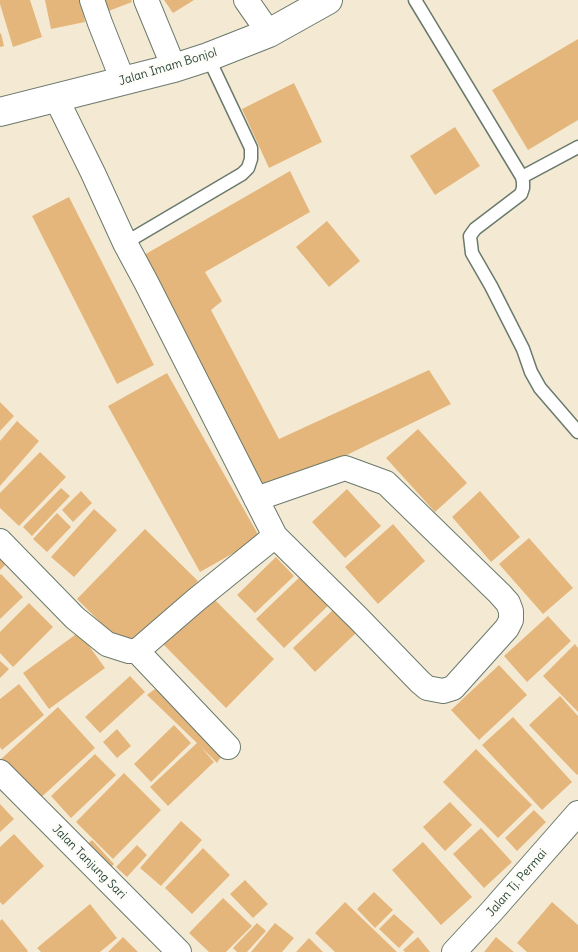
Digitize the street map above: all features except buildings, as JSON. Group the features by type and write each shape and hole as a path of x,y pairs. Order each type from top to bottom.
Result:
{"main road":[{"name":"Jalan Imam Bonjol","path":"0,112 174,68 208,57 268,33 328,0"}],"street":[{"path":"92,0 123,81"},
{"path":"146,0 174,68"},
{"path":"246,0 268,33"},
{"path":"56,98 93,172 125,243 256,499 275,536 427,688 443,691 453,688 507,628 511,612 508,603 386,483 345,468 256,499"},
{"path":"0,541 75,618 106,644 129,651 137,651 275,536"},
{"path":"137,651 228,747"},
{"name":"Jalan Tanjung Sari","path":"0,772 179,952"},
{"name":"Jalan Tj. Permai","path":"454,952 578,813"}],"lane":[{"path":"415,0 522,177 523,188 520,194 475,229 470,236 472,253 523,349 531,372 540,388 578,432"},
{"path":"125,243 242,174 248,168 251,159 251,148 208,57"},
{"path":"522,177 578,147"}]}
